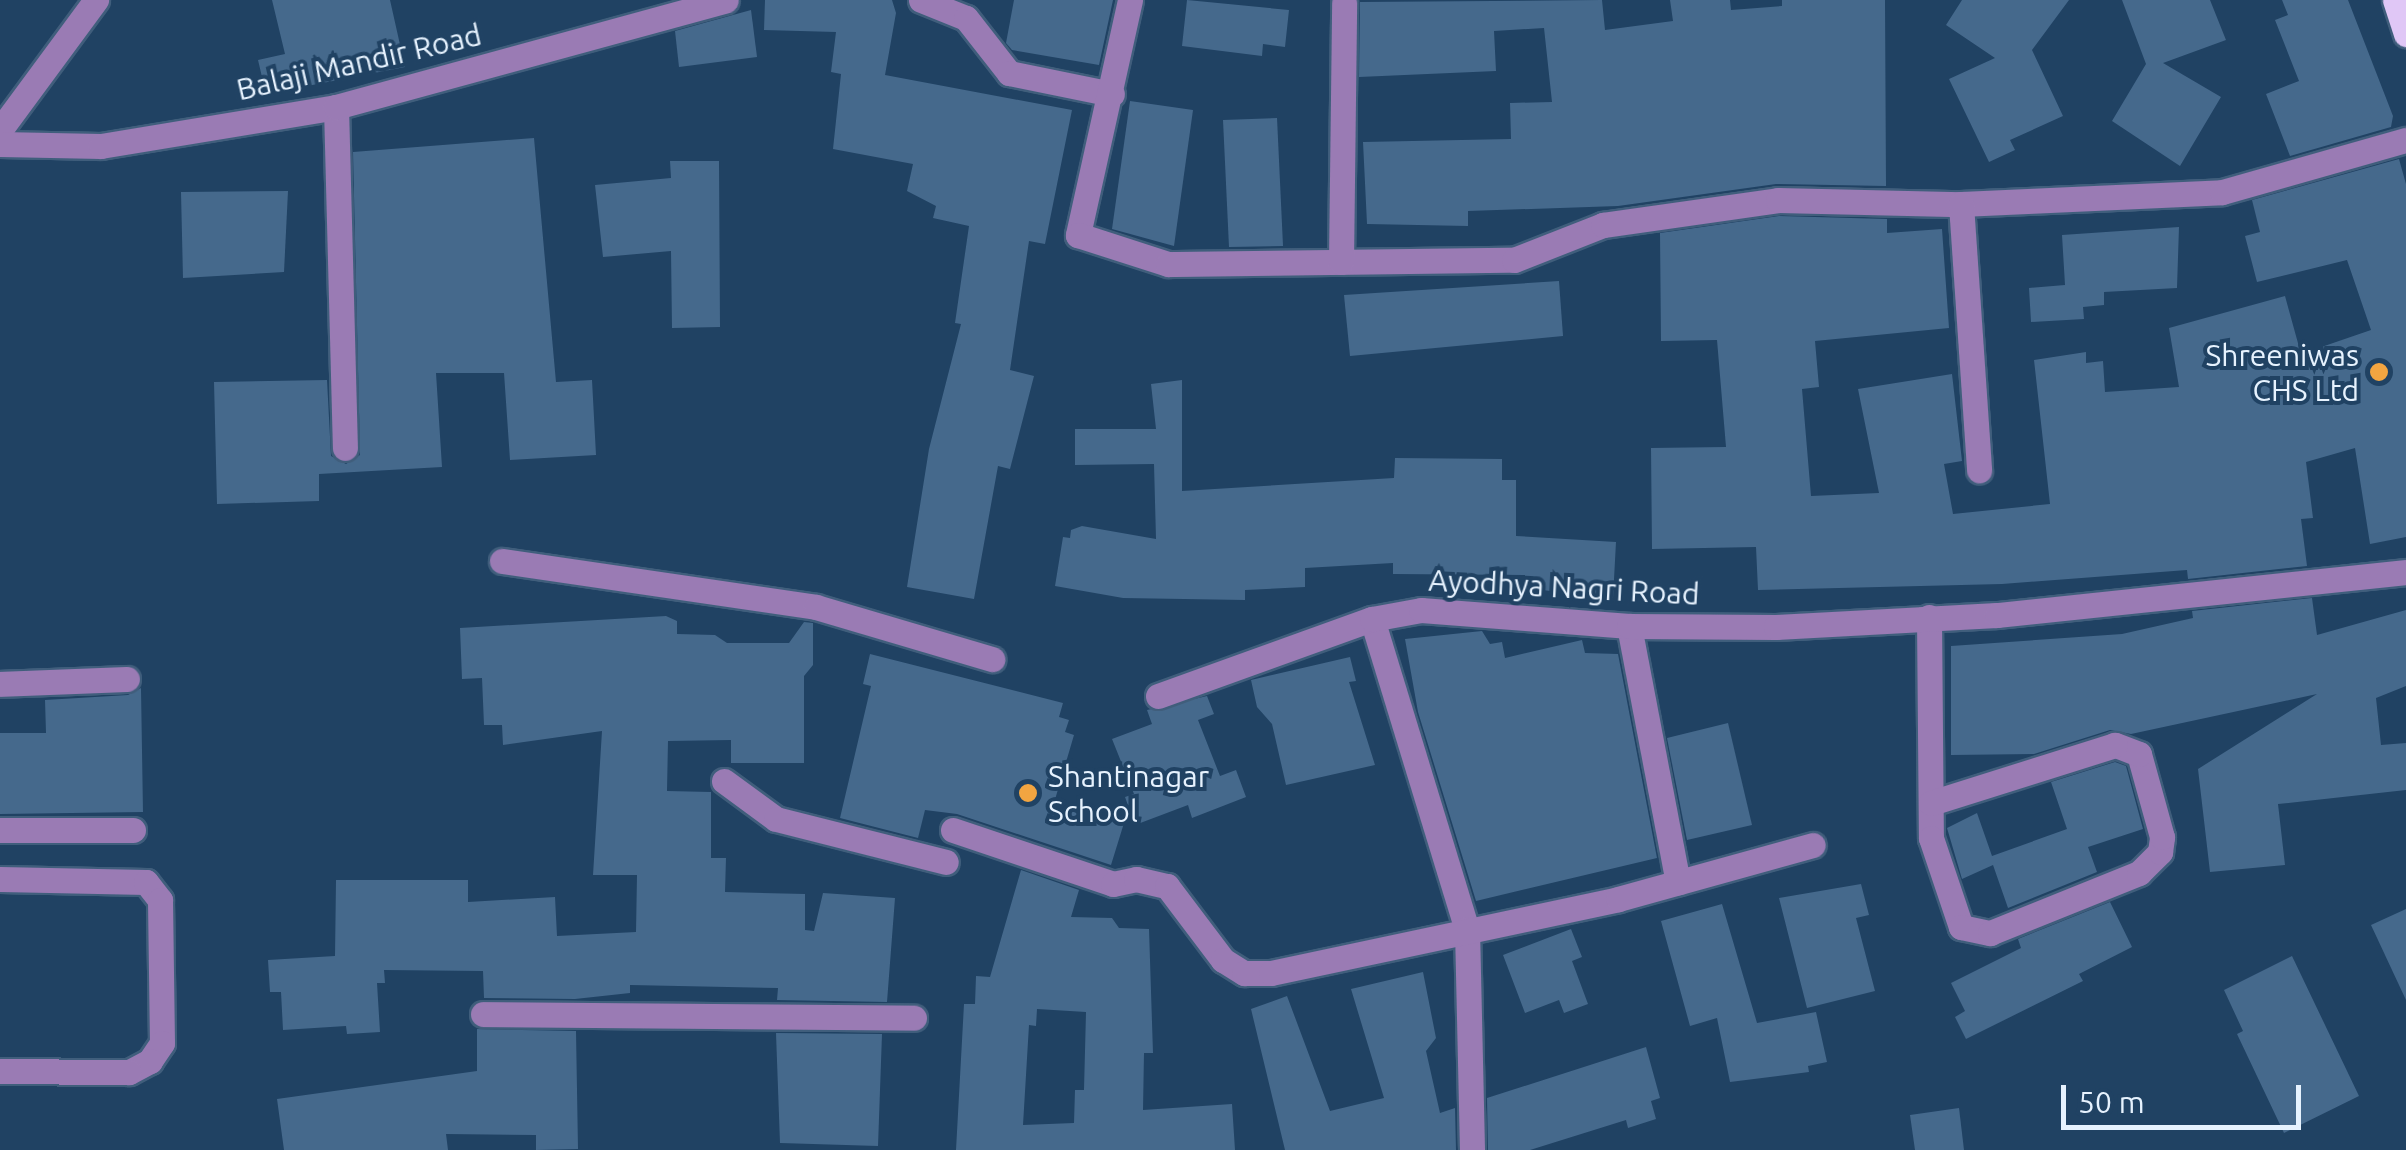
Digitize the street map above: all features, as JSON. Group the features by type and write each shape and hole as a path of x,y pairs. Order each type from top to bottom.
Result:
{"main road":[{"path":"2396,0 2406,34"}],"street":[{"path":"0,130 96,0"},
{"name":"Balaji Mandir Road","path":"0,144 101,146 336,107 726,0"},
{"path":"921,0 966,18 1009,74 1112,94"},
{"path":"1130,0 1078,235 1168,264 1514,260 1603,225 1778,200 1961,204 2222,192 2406,140"},
{"path":"1341,262 1344,4"},
{"path":"336,107 345,448"},
{"path":"1961,204 1980,470"},
{"path":"502,561 816,606 992,658"},
{"name":"Ayodhya Nagri Road","path":"1158,696 1372,619 1420,610 1629,626 1776,627 1929,617 2406,572"},
{"path":"1929,617 1931,803 1941,875 1961,927 1990,933 2139,873 2160,852 2162,837 2139,754 2115,745 1931,803"},
{"path":"1372,619 1467,929 1472,1150"},
{"path":"1629,626 1678,882"},
{"path":"0,684 127,679"},
{"path":"724,781 776,819 946,862"},
{"path":"0,830 133,830"},
{"path":"953,830 1114,884 1136,879 1167,886 1223,960 1244,973 1271,973 1678,882 1813,845"},
{"path":"0,880 146,882 160,900 162,1043 150,1061 129,1072 0,1071"},
{"path":"483,1014 914,1018"}],"building":[{"path":"272,0 390,0 405,67 266,94 258,60 285,54"},
{"path":"765,0 892,0 896,13 885,75 1072,110 1045,244 1029,241 1010,370 1034,376 1010,469 998,466 974,599 907,587 929,449 961,324 955,323 969,226 933,218 936,206 907,191 913,164 833,149 841,74 831,72 836,32 764,30"},
{"path":"1014,0 1113,0 1099,65 1012,50 1006,43"},
{"path":"1187,0 1289,10 1285,47 1263,44 1262,56 1182,46"},
{"path":"1602,0 1605,30 1673,21 1670,0 1730,0 1731,10 1782,6 1782,0 1885,0 1886,186 1776,184 1618,206 1468,211 1468,226 1367,224 1363,142 1511,139 1510,103 1552,102 1544,28 1494,31 1496,71 1359,77 1360,2"},
{"path":"1962,0 2069,0 2032,50 2063,116 2010,140 2015,150 1989,162 1949,79 1995,58 1946,25"},
{"path":"2122,0 2210,0 2226,40 2163,63 2221,97 2180,166 2112,121 2146,64"},
{"path":"2282,0 2348,0 2393,116 2391,127 2290,156 2266,94 2299,81 2275,20 2288,15"},
{"path":"751,10 757,57 679,67 675,31"},
{"path":"1130,101 1193,110 1174,246 1112,229"},
{"path":"1277,118 1283,246 1229,247 1223,120"},
{"path":"534,138 556,382 592,380 596,455 510,460 504,373 436,373 442,467 319,474 319,501 217,504 214,382 327,380 331,456 346,464 360,455 353,152"},
{"path":"2399,159 2406,184 2406,537 2370,544 2355,448 2306,462 2313,518 2301,519 2307,566 2188,579 2187,570 2002,584 1758,590 1756,547 1652,549 1651,448 1726,447 1717,340 1661,341 1660,233 1779,216 1887,219 1887,233 1942,229 1949,328 1815,341 1819,387 1802,389 1811,496 1879,493 1858,389 1952,374 1962,461 1944,464 1953,514 2050,504 2034,360 2086,352 2086,363 2103,361 2105,392 2179,387 2169,328 2285,296 2301,354 2371,330 2347,260 2257,282 2245,236 2260,232 2252,200"},
{"path":"670,161 719,161 720,327 672,328 671,251 603,257 595,185 671,178"},
{"path":"288,191 284,272 183,278 181,192"},
{"path":"2179,227 2177,288 2104,292 2104,305 2083,307 2084,319 2031,322 2029,288 2065,285 2062,235"},
{"path":"1559,281 1563,336 1350,356 1344,295"},
{"path":"1182,380 1182,491 1394,478 1395,458 1502,459 1502,480 1516,480 1516,536 1616,542 1613,598 1524,588 1525,575 1393,574 1393,563 1305,568 1305,587 1245,590 1245,600 1123,598 1055,586 1063,537 1070,538 1071,530 1082,526 1156,539 1154,464 1075,465 1075,429 1156,429 1151,384"},
{"path":"2312,598 2317,635 2406,610 2406,686 2376,698 2381,745 2406,743 2406,790 2278,804 2285,865 2210,872 2198,769 2317,694 2131,734 2110,730 2034,754 1951,755 1951,646 2122,634 2193,618 2192,611"},
{"path":"666,616 677,621 677,634 715,635 727,643 789,643 804,622 813,623 813,665 804,676 804,763 731,763 731,740 668,741 667,791 711,792 711,858 726,858 725,892 805,894 805,930 814,931 823,893 895,898 887,1002 777,1000 778,988 630,985 630,993 575,999 484,998 483,971 384,970 385,983 377,983 380,1032 347,1034 346,1026 283,1030 281,992 270,992 268,960 335,956 336,880 468,880 468,902 555,897 557,936 636,932 637,875 593,875 602,731 503,745 502,725 484,725 482,678 462,679 460,628"},
{"path":"1482,631 1490,644 1502,642 1505,658 1582,640 1585,653 1618,654 1657,858 1476,901 1418,712 1405,639"},
{"path":"870,654 1063,703 1059,717 1069,720 1065,732 1074,735 1054,803 1124,823 1111,865 957,814 925,810 918,838 840,818 871,686 863,684"},
{"path":"1350,657 1356,681 1349,682 1375,765 1286,785 1272,724 1257,707 1251,680"},
{"path":"141,688 143,812 0,814 0,733 46,733 45,700 128,695"},
{"path":"1207,696 1214,714 1198,720 1220,776 1236,770 1246,797 1192,818 1188,805 1135,825 1125,797 1134,794 1112,739 1152,724 1147,710"},
{"path":"1728,723 1752,825 1687,840 1667,738"},
{"path":"2115,762 2126,766 2143,829 2088,847 2097,872 2008,908 1993,865 1962,879 1947,828 1977,813 1992,856 2067,829 2051,782"},
{"path":"1021,870 1079,890 1071,917 1112,918 1119,928 1149,929 1153,1053 1144,1053 1143,1110 1232,1104 1235,1150 956,1150 964,1004 975,1004 976,976 990,977","holes":["1037,1009 1086,1012 1084,1090 1075,1090 1074,1123 1023,1125 1029,1025 1036,1026"]},
{"path":"1861,884 1869,915 1856,918 1875,991 1807,1008 1779,898"},
{"path":"2110,902 2132,947 2079,974 2083,981 1966,1039 1955,1017 1965,1011 1951,983 2021,948 2018,939"},
{"path":"1722,904 1757,1023 1816,1012 1827,1062 1808,1066 1809,1072 1730,1082 1717,1018 1690,1026 1661,921"},
{"path":"2406,909 2406,1000 2371,925"},
{"path":"1571,929 1582,957 1572,961 1588,1004 1564,1013 1559,1000 1525,1013 1503,955"},
{"path":"2292,956 2359,1096 2284,1133 2237,1034 2243,1031 2224,990"},
{"path":"1423,972 1436,1038 1426,1051 1440,1113 1455,1108 1456,1150 1285,1150 1251,1009 1287,996 1330,1111 1384,1098 1351,989"},
{"path":"477,1029 576,1031 578,1149 536,1150 536,1135 446,1134 448,1150 284,1150 277,1099 477,1071"},
{"path":"776,1033 882,1034 878,1146 780,1143"},
{"path":"1646,1047 1660,1098 1651,1101 1656,1119 1628,1128 1626,1120 1530,1150 1488,1150 1487,1098"},
{"path":"1959,1108 1964,1150 1915,1150 1910,1115"}],"place":[{"name":"Shreeniwas CHS Ltd","path":"2379,372"},
{"name":"Shantinagar School","path":"1028,793"}]}
